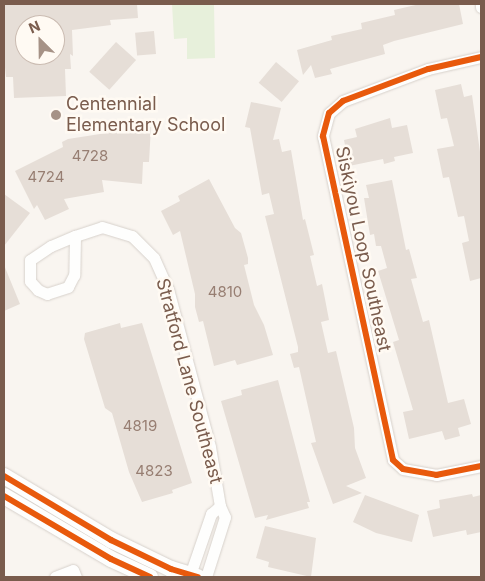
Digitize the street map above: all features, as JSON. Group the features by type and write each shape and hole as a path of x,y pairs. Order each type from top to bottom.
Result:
{"main road":[{"path":"4,476 111,540 198,576"},
{"path":"4,496 111,559 150,577"}],"street":[{"name":"Siskiyou Loop Southeast","path":"481,57 428,69 343,101 329,113 324,136 393,460 403,470 436,475 481,466"},
{"name":"Stratford Lane Southeast","path":"75,236 74,275 68,287 47,294 38,290 30,280 30,260 40,251 75,236 102,228 132,236 154,258 168,289 205,428 220,506 211,514 198,576"},
{"path":"56,577 74,574"}],"green space":[{"path":"172,4 214,4 215,58 187,59 187,38 174,39"}],"building":[{"path":"4,4 137,4 138,18 110,20 111,25 72,30 73,56 70,54 71,69 65,69 66,96 14,98 13,77 6,77"},
{"path":"420,4 459,4 463,24 383,45 385,54 330,69 332,74 315,78 311,65 303,75 297,50 332,40 331,36 362,29 361,23 395,15 394,10"},
{"path":"154,31 156,54 137,56 135,33"},
{"path":"116,42 136,60 109,90 89,72"},
{"path":"276,62 299,81 282,102 259,83"},
{"path":"461,84 464,97 472,95 481,159 481,278 470,281 462,243 469,241 464,216 458,217 449,177 443,178 437,149 454,146 447,118 441,119 435,90"},
{"path":"251,102 281,108 273,140 279,139 282,152 291,150 303,220 305,219 314,255 310,256 317,286 322,284 329,320 321,322 328,353 336,351 354,428 355,448 366,478 346,486 362,493 333,504 311,443 316,442 299,367 294,368 290,354 298,352 298,347 265,216 274,214 269,193 262,195 250,128 245,127"},
{"path":"390,118 392,128 407,125 413,153 394,157 395,161 384,164 383,159 349,166 344,140 357,137 355,129"},
{"path":"120,123 151,127 149,162 143,162 142,184 102,180 104,192 64,199 69,209 45,220 37,205 34,209 15,171 63,147 62,142 68,139 113,132 113,124"},
{"path":"209,179 235,228 241,233 248,258 248,264 244,265 254,305 264,325 273,355 237,365 235,360 214,366 203,321 199,322 195,307 195,294 180,231 173,235 161,211 180,201 178,196"},
{"path":"392,180 406,250 409,249 417,278 411,279 423,322 429,320 448,403 464,399 471,424 458,428 460,436 445,440 442,431 409,439 403,412 413,410 393,342 399,340 378,271 387,268 381,246 376,246 374,234 370,235 364,198 369,198 366,185"},
{"path":"4,194 30,213 4,246"},
{"path":"4,265 20,304 4,311"},
{"path":"120,323 121,328 142,323 192,483 172,490 173,493 142,502 129,472 112,413 105,408 84,339 85,333"},
{"path":"278,380 310,502 307,502 309,508 266,520 268,515 255,518 221,401 242,395 241,390"},
{"path":"472,494 473,497 481,495 481,532 467,535 466,530 433,537 427,511 440,508 439,500"},
{"path":"365,495 419,515 412,542 376,533 353,522"},
{"path":"265,526 316,538 311,577 268,567 269,562 256,558"}],"cycle path":[{"path":"481,57 428,69 343,101 329,113 323,136 393,460 403,469 436,475 481,466"},
{"path":"4,476 111,540 171,569 198,577"},
{"path":"4,496 111,559 150,577"}],"place":[{"name":"Centennial Elementary School","path":"56,115"}]}
